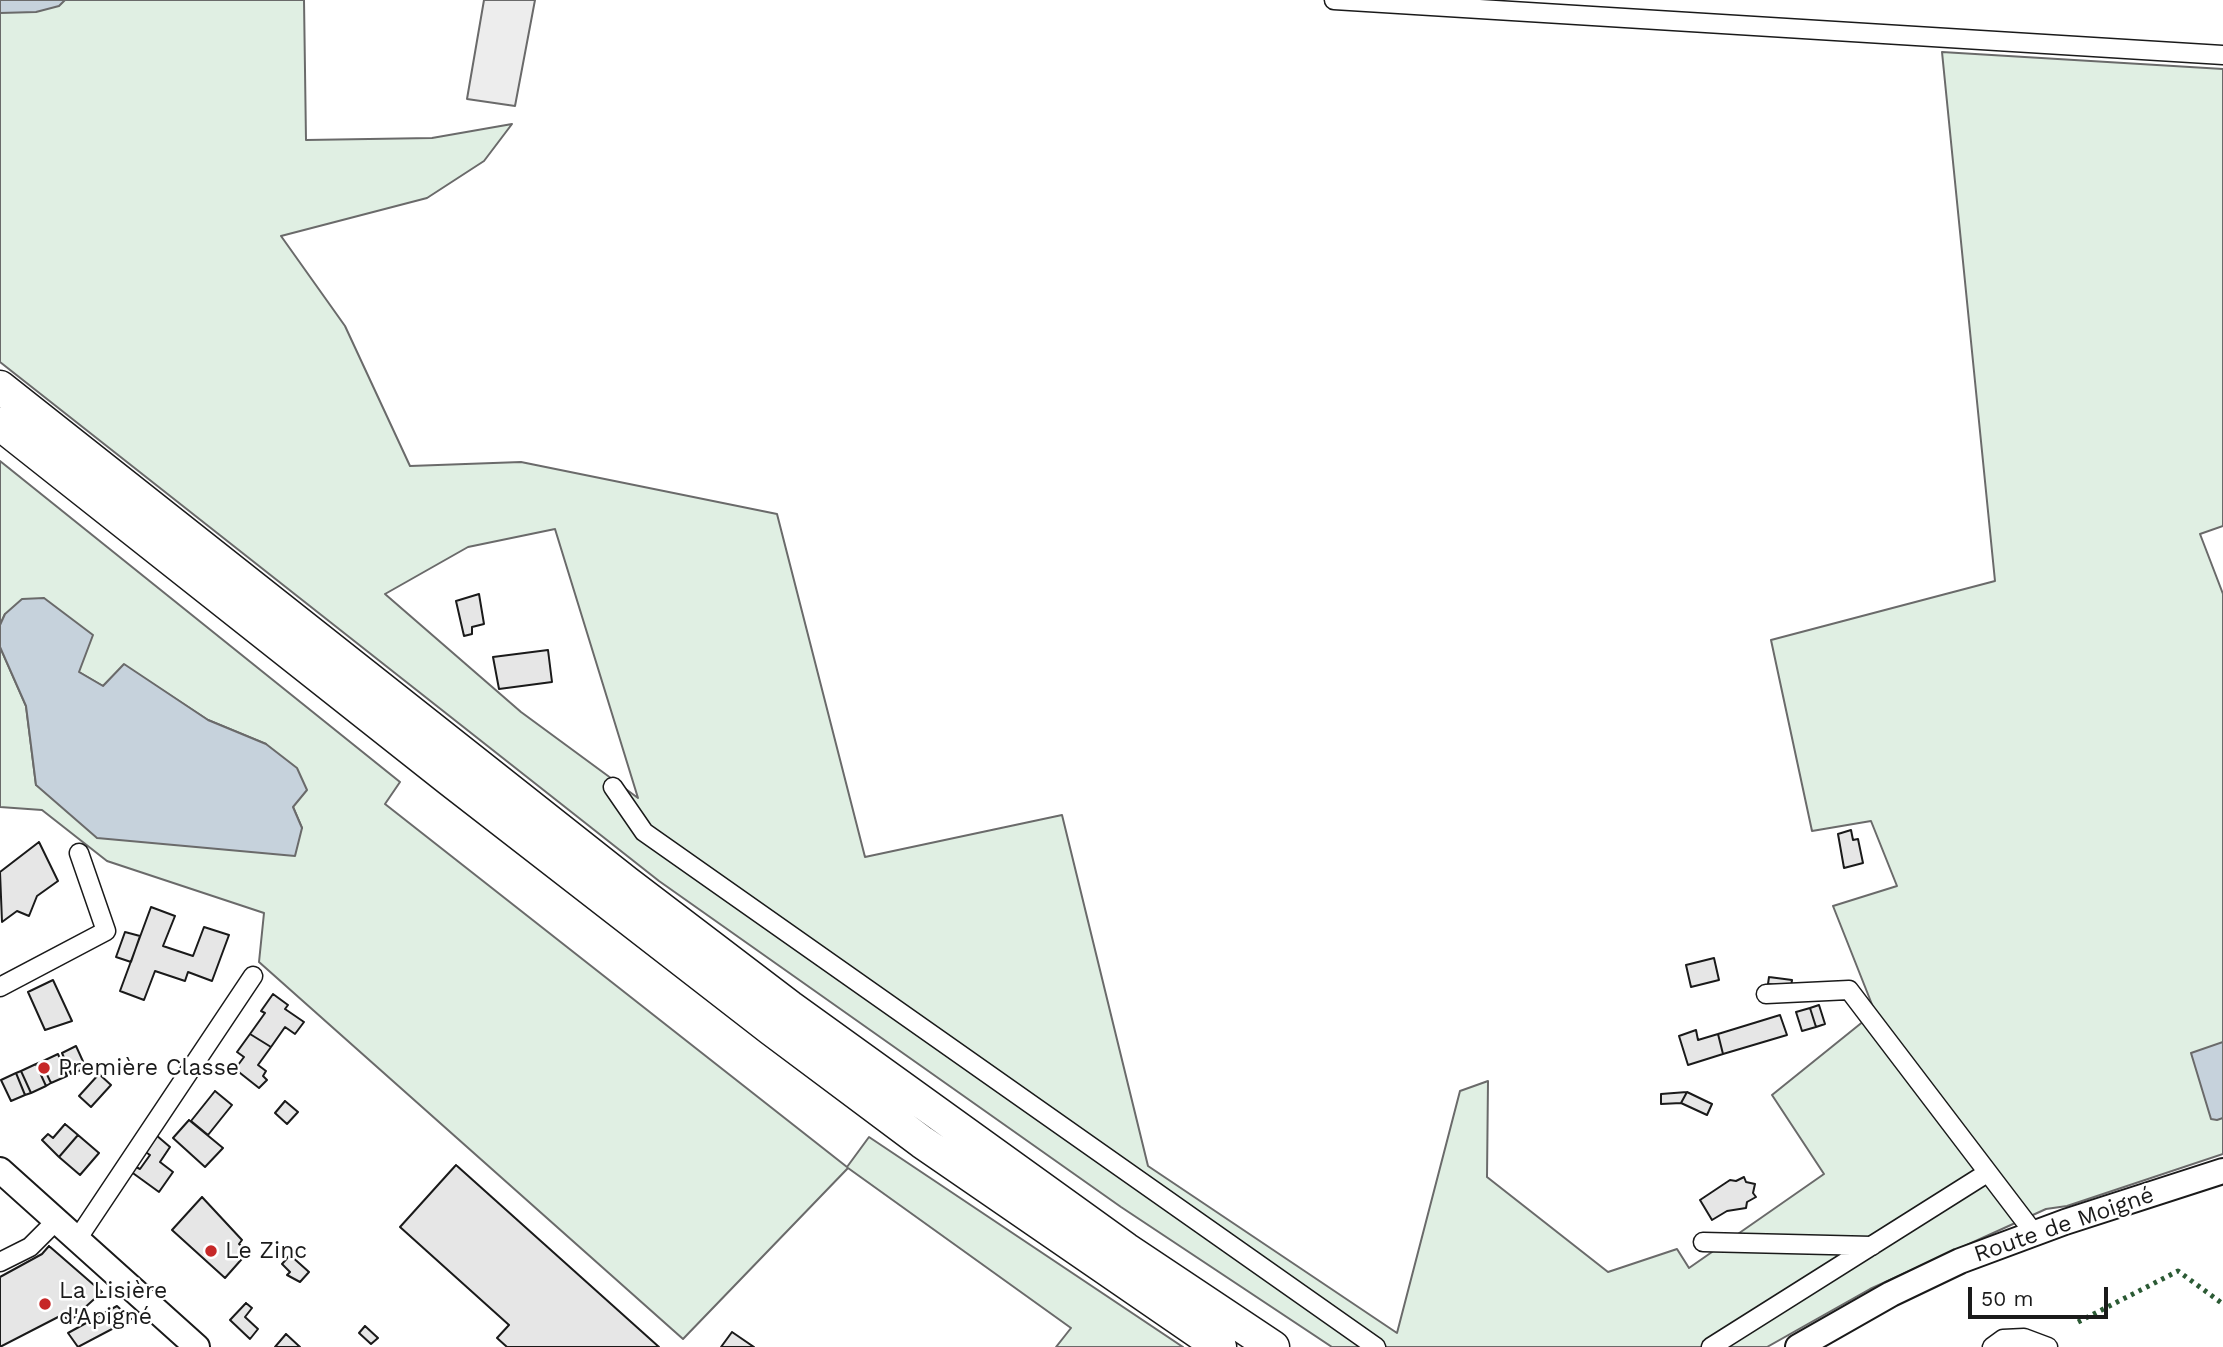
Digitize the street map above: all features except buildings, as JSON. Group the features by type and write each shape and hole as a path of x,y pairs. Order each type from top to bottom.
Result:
{"highway":[{"path":"0,387 604,865 790,1007 1126,1249 1273,1347"},
{"path":"0,424 396,738 750,1012 922,1142 1220,1347"}],"street":[{"path":"1334,0 2223,55"},
{"path":"613,787 644,832 1376,1347"},
{"path":"0,987 106,931 79,853"},
{"path":"76,1241 253,976"},
{"path":"1766,994 1849,990 2034,1233"},
{"path":"0,1170 197,1347"},
{"name":"Route de Moigné","path":"1798,1347 1891,1294 1960,1261 2034,1233 2223,1171"},
{"path":"1711,1347 1987,1172"},
{"path":"0,1262 30,1247 55,1222"},
{"path":"1703,1242 1872,1246"},
{"path":"1992,1347 2003,1339 2024,1338 2048,1347"}],"green space":[{"path":"0,0 304,0 306,140 432,138 512,124 484,161 427,198 281,236 345,326 410,466 521,462 777,514 865,857 1062,815 1148,1166 1397,1333 1460,1091 1488,1081 1487,1177 1608,1272 1677,1249 1689,1268 1824,1174 1772,1095 1875,1012 1833,906 1897,886 1871,821 1812,831 1771,640 1995,581 1942,52 2223,69 2223,526 2200,534 2223,594 2223,1154 2067,1206 2046,1209 1870,1289 1767,1347 1332,1347 1121,1207 659,881 0,362","holes":["555,529 638,798 521,712 385,594 468,547"]},
{"path":"0,461 400,782 385,804 847,1167 869,1137 1183,1347 1056,1347 1071,1328 848,1168 683,1339 259,962 264,913 107,861 42,810 0,807 0,647 26,706 36,785 302,828 266,744 208,720 124,665 103,686 79,672 5,614 0,625"}],"shaded area":[{"path":"0,0 65,0 59,6 36,12 0,13"},
{"path":"484,0 535,0 515,106 467,99"},
{"path":"44,598 93,635 79,672 103,686 124,664 208,720 266,744 297,768 307,790 293,807 302,828 295,856 97,838 36,785 26,706 0,647 0,625 5,614 22,599"},
{"path":"2223,1042 2223,1118 2217,1120 2211,1119 2191,1053"}],"hedge":[{"path":"2078,1322 2178,1271 2223,1304"}],"place":[{"name":"Première Classe","path":"44,1068"},
{"name":"Le Zinc","path":"211,1251"},
{"name":"La Lisière d'Apigné","path":"45,1304"}]}
